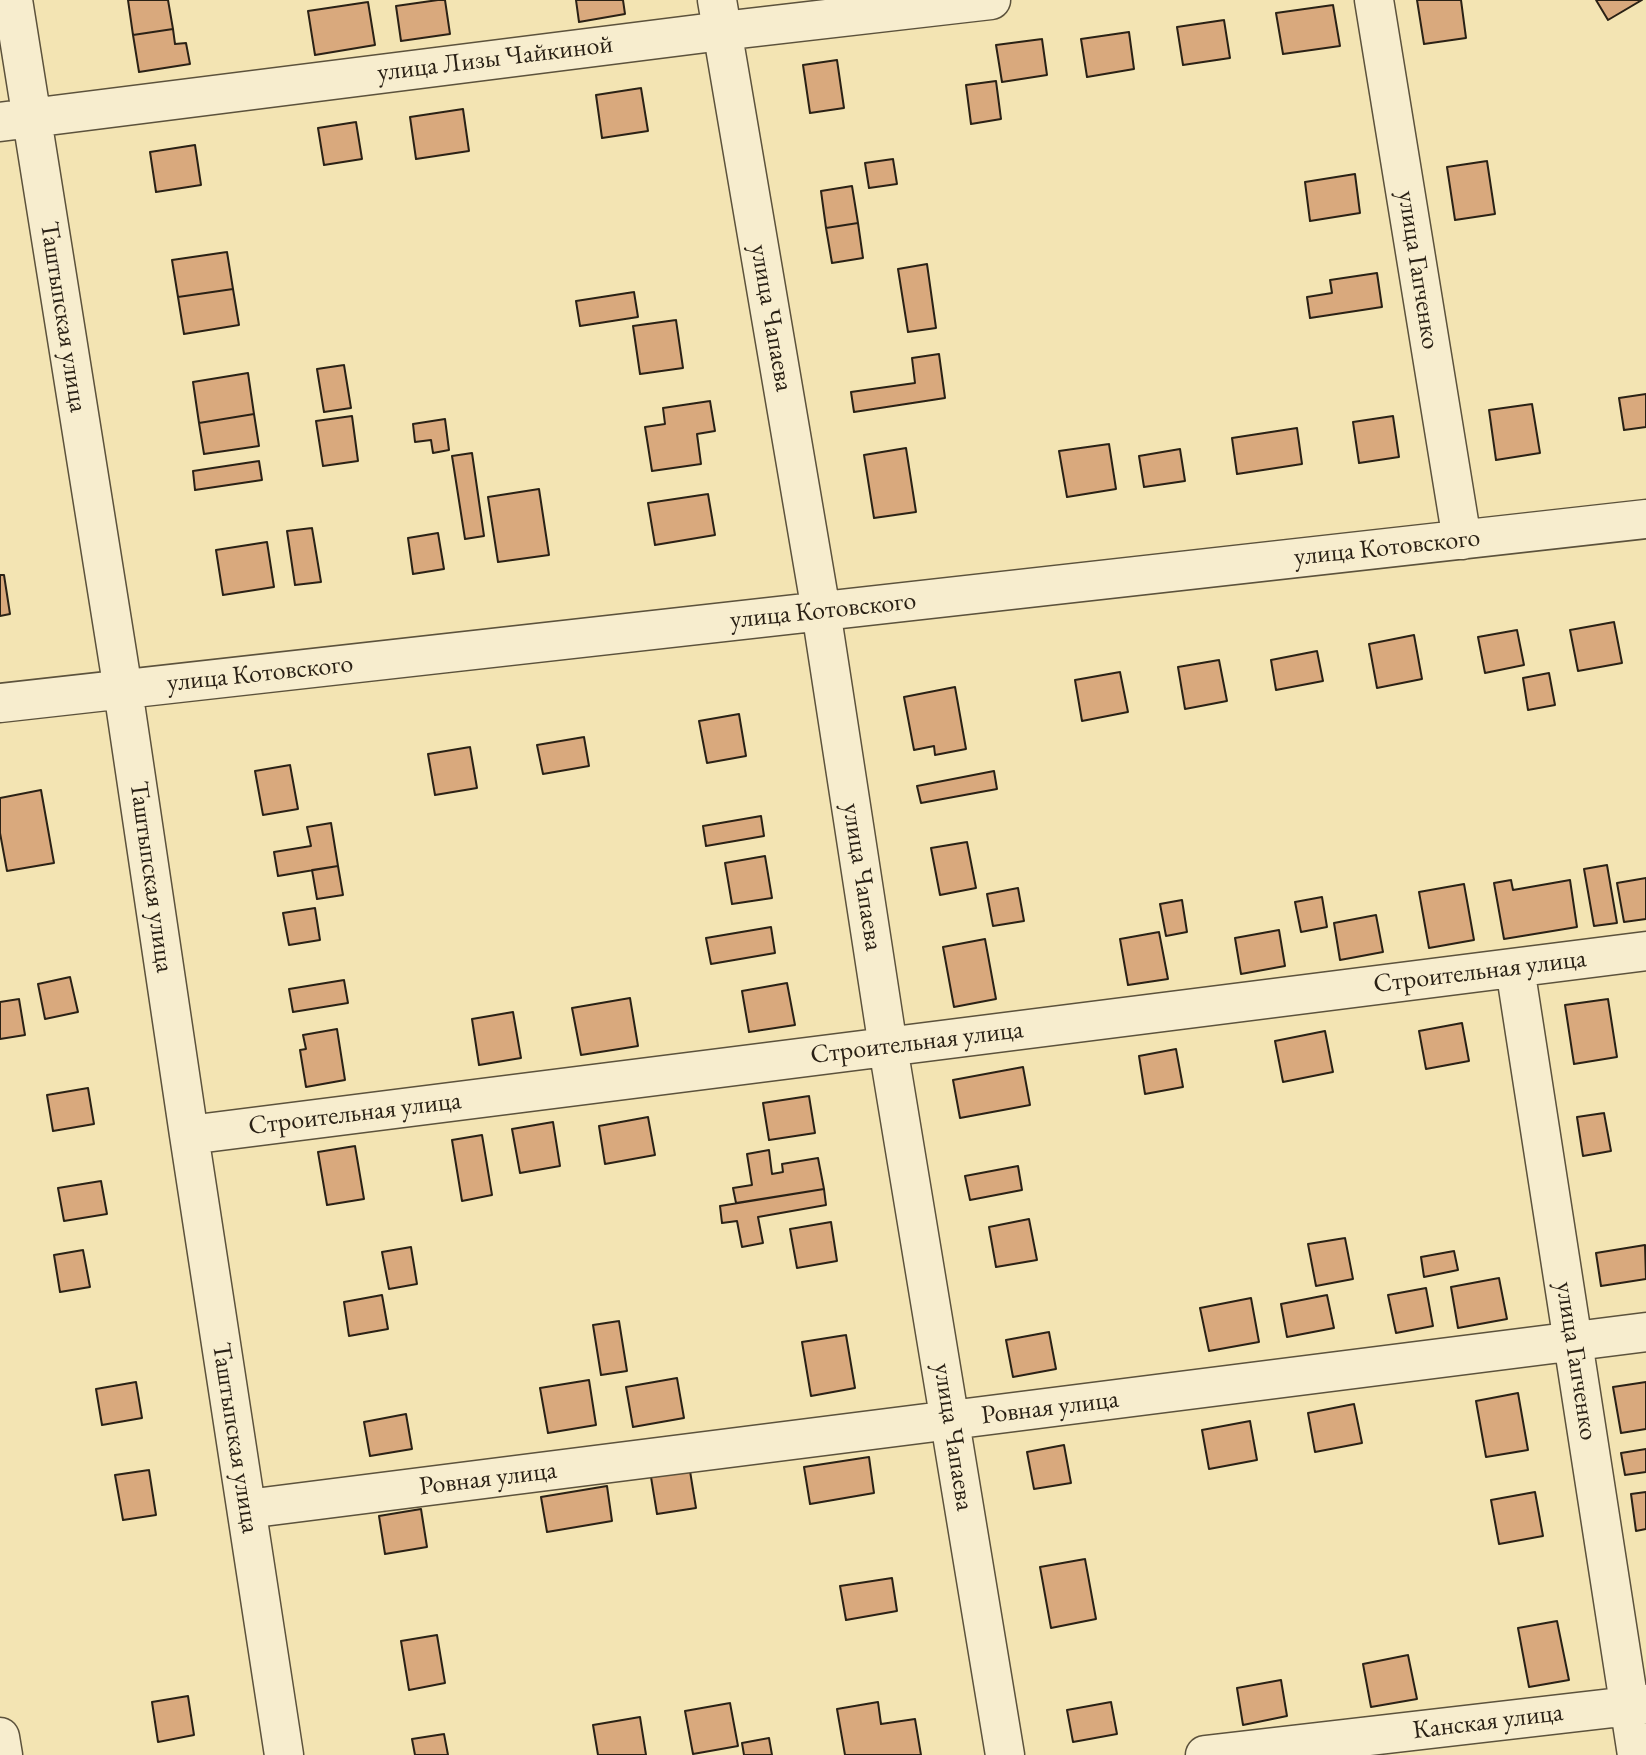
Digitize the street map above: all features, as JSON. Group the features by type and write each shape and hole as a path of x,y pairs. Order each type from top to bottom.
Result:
{"street":[{"name":"Таштыпская улица","path":"13,0 16,120 123,690 284,1755"},
{"name":"улица Лизы Чайкиной","path":"16,120 720,15 991,0"},
{"name":"улица Гапченко","path":"1374,0 1462,540"},
{"name":"улица Чапаева","path":"720,15 821,611 888,1047 1004,1755"},
{"name":"улица Котовского","path":"0,703 1646,519"},
{"name":"Строительная улица","path":"189,1135 1646,951"},
{"name":"улица Гапченко","path":"1515,968 1573,1342 1638,1705 1637,1755"},
{"name":"Ровная улица","path":"247,1509 1646,1332"},
{"name":"Канская улица","path":"1205,1755 1638,1705"},
{"path":"0,1737 3,1755"}],"building":[{"path":"128,0 168,0 173,29 133,35"},
{"path":"445,0 450,34 401,41 396,6"},
{"path":"576,0 623,0 625,14 579,22"},
{"path":"1417,0 1461,0 1466,38 1424,44"},
{"path":"1596,0 1642,0 1608,20"},
{"path":"368,2 375,45 315,55 308,11"},
{"path":"1333,5 1340,46 1283,54 1276,13"},
{"path":"1224,20 1230,58 1183,65 1177,27"},
{"path":"173,29 175,44 186,43 190,64 139,72 133,35"},
{"path":"1129,32 1134,69 1087,77 1081,39"},
{"path":"1042,39 1047,75 1002,82 996,45"},
{"path":"837,60 844,108 810,113 803,65"},
{"path":"996,81 1001,119 971,124 966,85"},
{"path":"641,88 648,131 602,138 596,95"},
{"path":"463,109 469,151 416,159 410,117"},
{"path":"356,122 362,159 324,165 318,128"},
{"path":"195,145 201,185 156,192 150,152"},
{"path":"893,159 897,184 869,188 865,163"},
{"path":"1487,161 1495,214 1455,220 1447,167"},
{"path":"1355,174 1360,213 1310,221 1305,182"},
{"path":"852,186 858,223 826,228 821,191"},
{"path":"858,223 863,258 832,263 826,228"},
{"path":"227,252 233,289 178,297 172,260"},
{"path":"927,264 936,328 908,332 898,269"},
{"path":"1377,273 1382,307 1310,318 1307,297 1332,293 1330,280"},
{"path":"233,289 239,325 184,334 178,297"},
{"path":"634,292 638,317 580,326 576,301"},
{"path":"676,320 683,368 640,374 633,326"},
{"path":"939,354 945,398 854,412 851,392 915,383 912,358"},
{"path":"344,365 351,408 324,412 317,369"},
{"path":"248,373 254,414 199,423 193,382"},
{"path":"1646,394 1646,427 1624,430 1619,398"},
{"path":"710,401 715,431 697,434 701,464 652,471 645,427 665,424 663,408"},
{"path":"1532,404 1540,453 1496,460 1489,410"},
{"path":"254,414 259,446 204,454 199,423"},
{"path":"352,416 358,461 323,466 316,421"},
{"path":"1393,416 1399,457 1359,463 1353,422"},
{"path":"445,419 449,450 433,453 431,440 415,442 413,424"},
{"path":"1297,428 1302,464 1237,474 1232,438"},
{"path":"1109,444 1116,489 1067,497 1059,451"},
{"path":"906,448 916,512 874,518 864,455"},
{"path":"1180,449 1185,481 1144,487 1139,456"},
{"path":"472,453 484,536 465,539 452,456"},
{"path":"259,461 262,480 195,490 193,471"},
{"path":"539,489 549,555 498,562 488,497"},
{"path":"708,494 715,535 655,545 648,503"},
{"path":"312,528 321,582 295,585 287,531"},
{"path":"438,533 444,569 413,574 408,538"},
{"path":"267,542 274,587 223,595 216,550"},
{"path":"0,575 4,575 10,614 0,616"},
{"path":"1614,622 1622,663 1578,671 1570,630"},
{"path":"1517,630 1524,665 1485,673 1478,637"},
{"path":"1414,635 1422,679 1377,688 1369,644"},
{"path":"1317,651 1323,681 1276,690 1271,660"},
{"path":"1219,660 1227,701 1185,709 1178,667"},
{"path":"1120,672 1128,712 1082,721 1075,680"},
{"path":"1549,673 1555,705 1528,710 1523,678"},
{"path":"955,687 966,749 935,755 934,746 914,750 904,697"},
{"path":"739,714 746,756 707,763 699,721"},
{"path":"584,737 589,766 543,774 537,745"},
{"path":"470,747 477,788 435,795 428,754"},
{"path":"290,765 298,809 263,815 255,771"},
{"path":"994,771 997,789 921,803 917,786"},
{"path":"41,790 54,863 7,871 0,833 0,798"},
{"path":"761,816 764,836 706,846 703,826"},
{"path":"331,823 338,866 278,876 274,852 311,846 307,827"},
{"path":"967,842 976,888 940,895 931,848"},
{"path":"765,856 772,898 732,904 725,863"},
{"path":"1607,865 1617,923 1594,926 1584,869"},
{"path":"338,866 343,895 317,899 312,870"},
{"path":"1646,878 1646,919 1624,922 1617,883"},
{"path":"1511,880 1513,890 1570,880 1577,927 1504,939 1494,883"},
{"path":"1464,884 1474,940 1429,948 1419,892"},
{"path":"1018,888 1024,921 993,926 987,894"},
{"path":"1322,897 1327,927 1301,932 1295,902"},
{"path":"1182,900 1187,932 1166,936 1160,904"},
{"path":"315,908 320,940 289,945 283,913"},
{"path":"1376,915 1383,952 1340,960 1334,923"},
{"path":"771,927 775,953 711,964 706,938"},
{"path":"1279,930 1285,966 1241,974 1235,938"},
{"path":"1159,932 1168,979 1128,985 1120,939"},
{"path":"985,939 996,999 954,1007 943,947"},
{"path":"70,977 78,1012 45,1019 38,984"},
{"path":"344,980 348,1003 293,1012 289,989"},
{"path":"787,983 795,1025 749,1032 742,991"},
{"path":"630,998 638,1046 581,1055 572,1008"},
{"path":"19,999 25,1035 0,1039 0,1002"},
{"path":"1608,999 1617,1057 1574,1064 1565,1005"},
{"path":"513,1012 521,1058 479,1065 472,1019"},
{"path":"1462,1023 1469,1061 1426,1069 1419,1031"},
{"path":"337,1029 345,1080 306,1087 300,1050 306,1049 303,1035"},
{"path":"1325,1031 1333,1072 1283,1082 1275,1041"},
{"path":"1176,1049 1183,1087 1145,1094 1139,1056"},
{"path":"1023,1067 1030,1105 960,1118 953,1080"},
{"path":"88,1088 94,1124 53,1131 47,1095"},
{"path":"809,1096 815,1133 769,1140 763,1103"},
{"path":"1604,1113 1611,1151 1583,1156 1577,1117"},
{"path":"648,1117 655,1155 605,1164 599,1126"},
{"path":"553,1122 560,1166 520,1173 512,1129"},
{"path":"482,1135 492,1195 462,1201 452,1140"},
{"path":"355,1146 364,1199 327,1205 318,1152"},
{"path":"769,1150 772,1174 783,1172 782,1164 818,1158 824,1189 736,1203 733,1188 752,1185 747,1154"},
{"path":"1018,1166 1022,1190 970,1200 965,1176"},
{"path":"101,1181 107,1214 64,1221 58,1188"},
{"path":"824,1189 826,1205 758,1217 763,1243 742,1247 737,1221 722,1223 720,1206"},
{"path":"1029,1219 1037,1260 996,1267 989,1227"},
{"path":"831,1222 837,1261 797,1268 790,1229"},
{"path":"1345,1238 1353,1279 1316,1286 1308,1244"},
{"path":"1645,1245 1646,1279 1601,1286 1596,1253"},
{"path":"411,1247 417,1284 389,1289 382,1252"},
{"path":"83,1250 90,1287 60,1292 54,1255"},
{"path":"1454,1251 1458,1270 1424,1277 1421,1257"},
{"path":"1499,1278 1507,1319 1458,1328 1451,1287"},
{"path":"1426,1288 1433,1326 1396,1333 1388,1295"},
{"path":"382,1295 388,1329 349,1336 344,1302"},
{"path":"1327,1295 1334,1328 1287,1337 1281,1304"},
{"path":"1251,1298 1259,1342 1209,1351 1200,1308"},
{"path":"619,1321 627,1371 601,1375 593,1325"},
{"path":"1049,1332 1056,1369 1013,1377 1006,1340"},
{"path":"846,1335 855,1388 811,1396 802,1342"},
{"path":"677,1378 684,1418 633,1427 626,1387"},
{"path":"589,1380 596,1425 548,1433 540,1388"},
{"path":"136,1382 142,1418 102,1425 96,1389"},
{"path":"1646,1382 1646,1429 1621,1433 1613,1387"},
{"path":"1518,1393 1528,1450 1486,1457 1476,1401"},
{"path":"1354,1404 1362,1443 1315,1452 1308,1413"},
{"path":"406,1414 412,1449 370,1456 364,1422"},
{"path":"1250,1421 1257,1460 1209,1469 1202,1430"},
{"path":"1064,1445 1071,1483 1034,1489 1027,1452"},
{"path":"1646,1449 1646,1472 1625,1475 1621,1453"},
{"path":"869,1457 874,1493 810,1504 804,1467"},
{"path":"149,1470 156,1515 123,1520 115,1475"},
{"path":"690,1471 696,1508 657,1514 651,1477"},
{"path":"607,1486 612,1521 547,1532 541,1497"},
{"path":"1535,1492 1543,1536 1499,1544 1491,1500"},
{"path":"1646,1492 1646,1529 1636,1531 1631,1494"},
{"path":"421,1509 427,1547 385,1554 379,1516"},
{"path":"1085,1559 1096,1619 1051,1628 1040,1567"},
{"path":"892,1578 897,1611 846,1620 840,1586"},
{"path":"1557,1621 1569,1680 1529,1687 1518,1628"},
{"path":"437,1635 445,1683 409,1690 401,1641"},
{"path":"1408,1655 1417,1699 1371,1707 1363,1664"},
{"path":"1281,1680 1287,1716 1243,1725 1237,1688"},
{"path":"188,1696 194,1735 158,1742 152,1702"},
{"path":"878,1702 881,1724 915,1719 921,1755 845,1755 837,1709"},
{"path":"1111,1702 1117,1734 1073,1742 1067,1710"},
{"path":"730,1703 738,1746 693,1754 685,1711"},
{"path":"640,1717 646,1755 598,1755 593,1725"},
{"path":"444,1734 448,1755 415,1755 412,1739"},
{"path":"769,1738 772,1755 744,1755 742,1743"}]}
